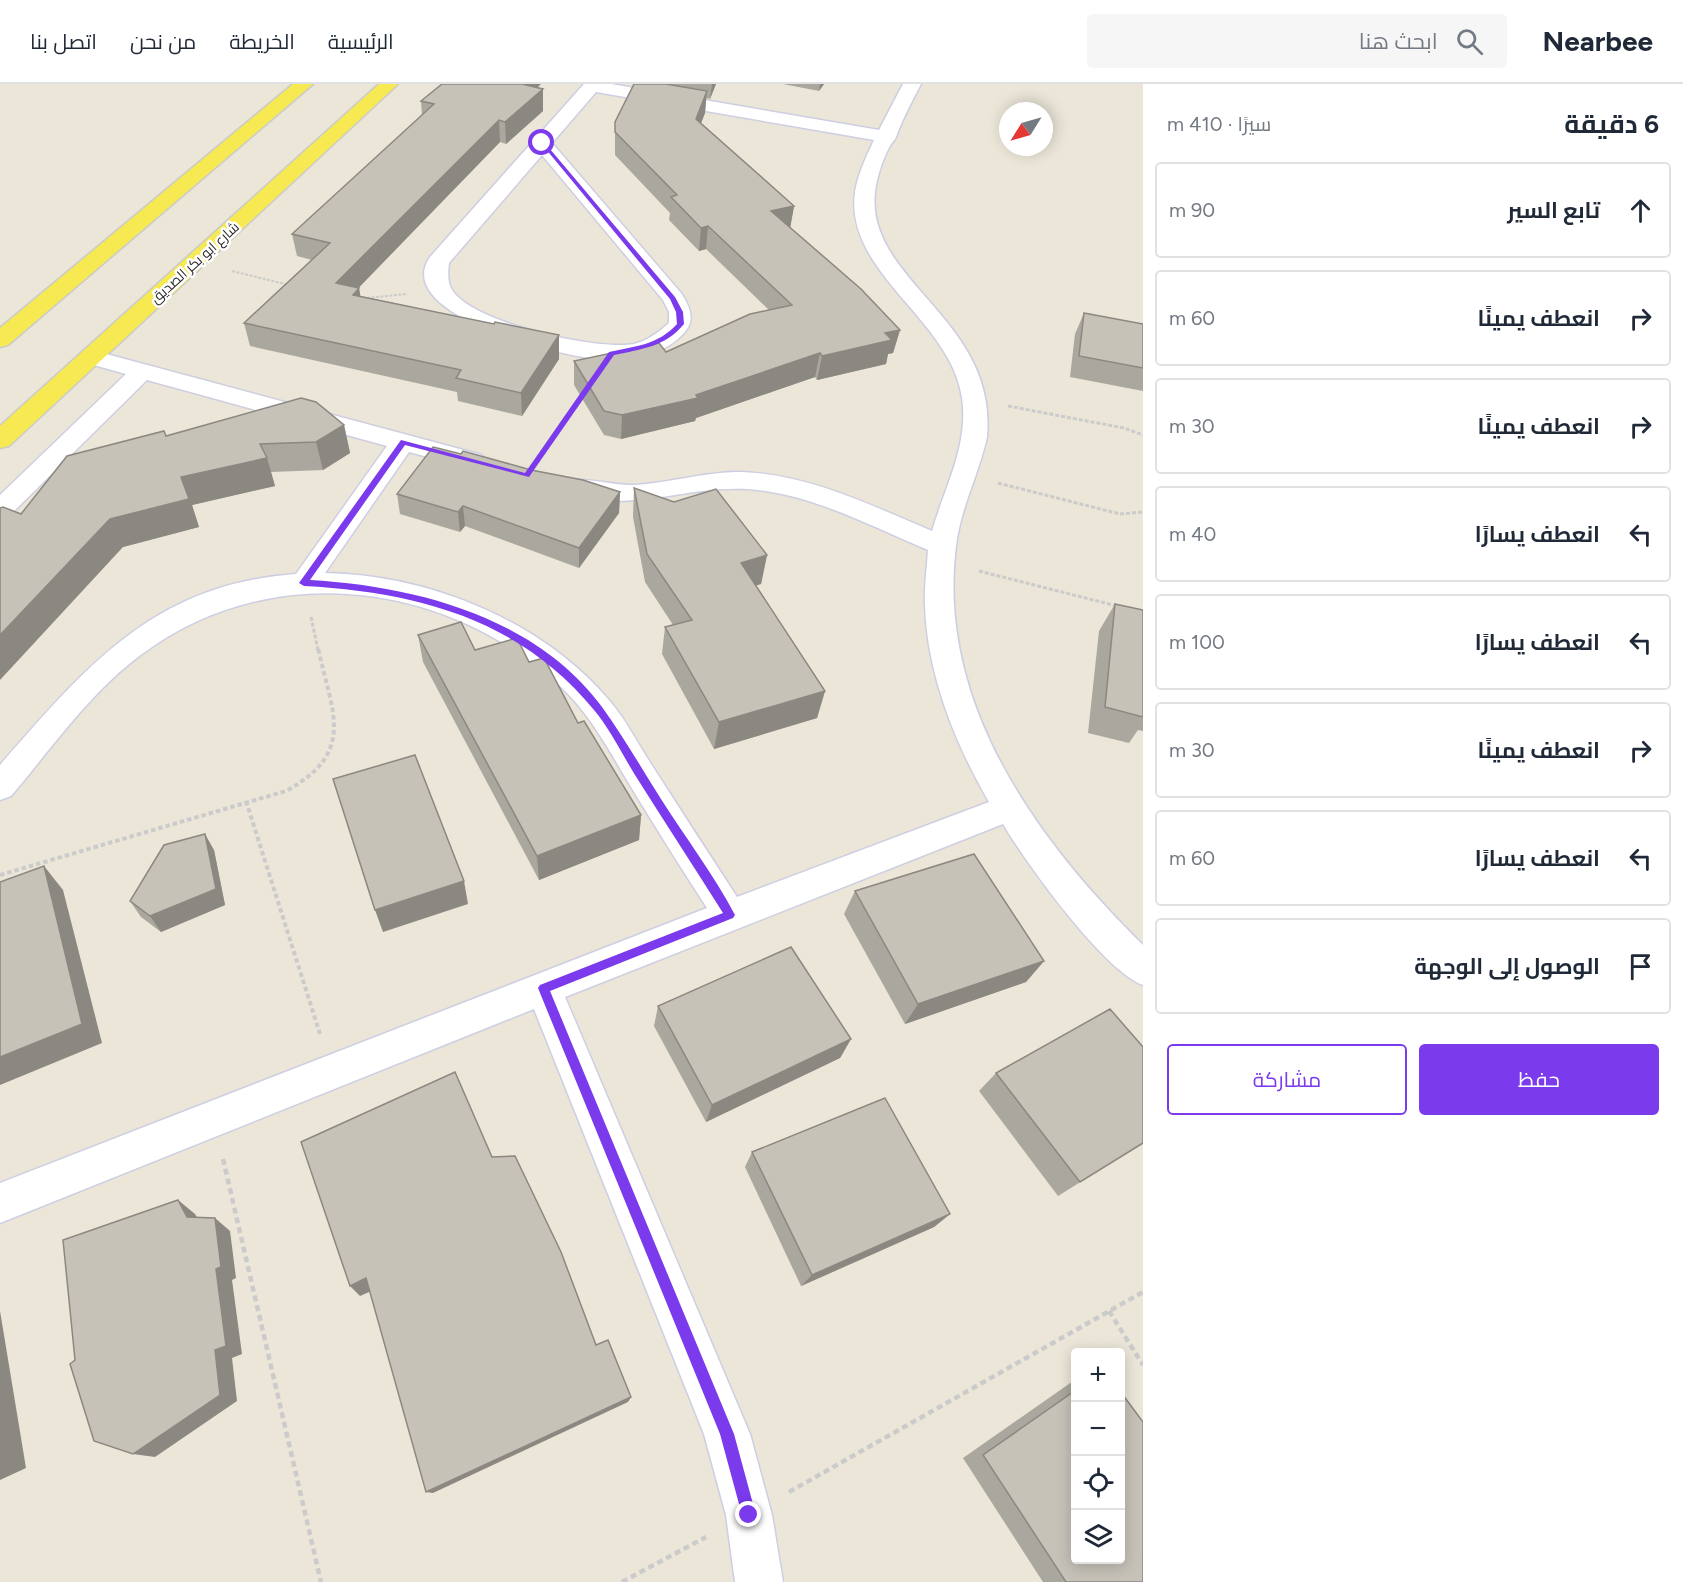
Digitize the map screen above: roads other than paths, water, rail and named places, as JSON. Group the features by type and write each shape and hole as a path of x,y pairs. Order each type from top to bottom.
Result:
{"main road":[{"path":"0,340 304,84"},
{"name":"شارع ابو بكر الصديق","path":"0,440 389,84"}],"street":[{"path":"912,84 869,176 865,194 865,212 869,231 891,272 945,332 958,353 975,400 977,425 941,553 938,590 945,656 968,729 1009,808 1057,877 1119,947 1143,969"},
{"path":"542,143 673,298 680,312 680,324 663,340 635,351 612,353 588,351 478,319 460,309 446,297 438,285 438,262 542,143 593,85 887,137"},
{"path":"91,357 493,466"},
{"path":"0,510 142,371"},
{"path":"304,583 404,442"},
{"path":"527,476 600,492 638,493 708,481 749,481 790,488 941,553"},
{"path":"0,787 108,665 150,633 199,607 250,590 304,583 361,586 416,596 468,614 517,638 560,669 598,708 729,915"},
{"path":"0,1203 729,915 1009,808"},
{"path":"543,988 727,1434 749,1515 759,1582"}]}
